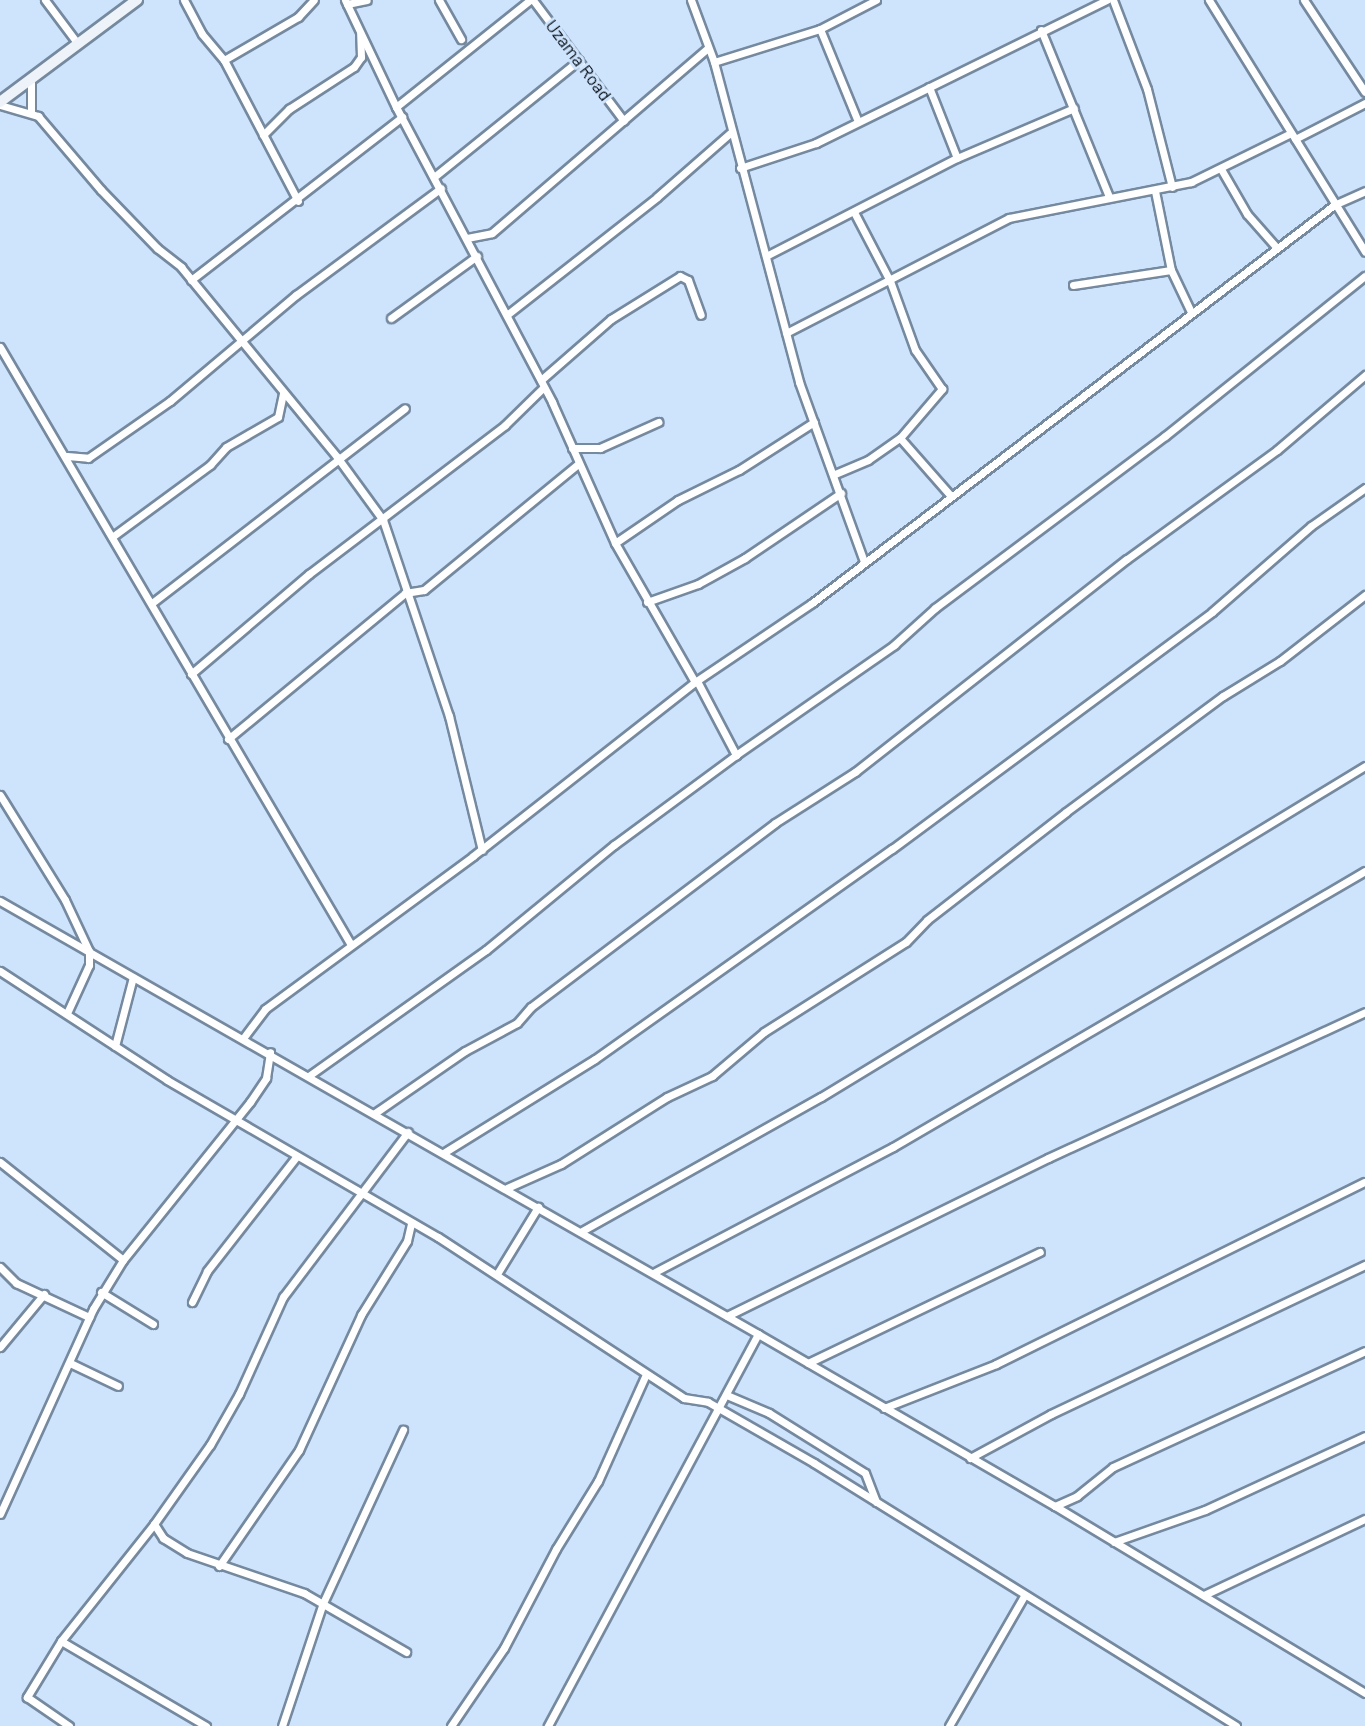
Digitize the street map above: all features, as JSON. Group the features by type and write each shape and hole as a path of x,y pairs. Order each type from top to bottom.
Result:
{"main road":[{"path":"0,103 137,0"}],"street":[{"path":"45,0 78,44"},
{"path":"184,0 202,34 224,60 298,201"},
{"path":"224,60 298,17 314,0"},
{"path":"367,0 346,2 396,107 543,383 615,543 736,755"},
{"path":"439,0 461,39"},
{"path":"396,107 532,0"},
{"name":"Uzama Road","path":"532,0 625,121"},
{"path":"691,0 714,62 730,133 786,333 814,422 835,474 864,562"},
{"path":"714,62 820,29 876,0"},
{"path":"740,168 816,143 858,119 965,74 1041,30 1107,0"},
{"path":"1113,0 1147,89 1172,187"},
{"path":"1209,0 1365,252"},
{"path":"1304,0 1365,92"},
{"path":"820,29 858,119"},
{"path":"1041,30 1109,197"},
{"path":"263,135 289,109 354,67 361,57 361,32"},
{"path":"467,238 492,233 708,48"},
{"path":"434,177 579,60"},
{"path":"31,83 31,111"},
{"path":"929,87 957,158"},
{"path":"0,103 31,111 191,280 337,457 383,520 405,593 450,716 482,850"},
{"path":"786,333 1009,218 1172,187 1221,169 1365,103"},
{"path":"765,256 957,158 1074,108"},
{"path":"191,280 298,201 402,117"},
{"path":"508,314 657,197 730,133"},
{"path":"1221,169 1247,214 1277,247"},
{"path":"66,455 88,458 170,401 296,295 440,188"},
{"path":"1155,191 1171,270 1191,312"},
{"path":"244,1037 265,1009 350,943 482,850 696,681 812,603 1334,205 1365,191"},
{"path":"835,474 868,460 900,438 943,389 915,350 890,281 854,212"},
{"path":"391,318 477,256"},
{"path":"1073,285 1171,270"},
{"path":"191,674 309,574 505,425 543,383 611,319 680,276 688,280 701,315"},
{"path":"310,1075 486,950 614,845 736,755 894,645 935,608 1165,436 1365,276"},
{"path":"0,346 350,943"},
{"path":"375,1113 466,1051 517,1023 531,1007 775,823 855,772 1147,545 1277,450 1365,375"},
{"path":"111,537 210,465 226,447 278,417 283,393"},
{"path":"152,603 337,457 405,408"},
{"path":"572,448 600,448 658,422"},
{"path":"615,543 678,500 739,470 814,422"},
{"path":"900,438 951,496"},
{"path":"228,739 405,593 424,590 578,464"},
{"path":"445,1152 595,1059 902,842 1212,612 1311,526 1365,488"},
{"path":"647,602 698,583 745,558 841,493"},
{"path":"507,1188 561,1164 667,1097 723,1068 764,1032 906,942 933,915 1066,812 1223,696 1280,661 1365,595"},
{"path":"582,1231 832,1091 1365,766"},
{"path":"0,795 60,891 89,951 89,965 67,1013"},
{"path":"655,1272 893,1147 1365,871"},
{"path":"0,901 655,1272 1055,1506 1365,1693"},
{"path":"0,971 115,1046 296,1157 497,1274 684,1398 720,1409 876,1502 1236,1726"},
{"path":"115,1046 133,977"},
{"path":"727,1316 1048,1158 1365,1012"},
{"path":"0,1514 101,1292 123,1260 238,1119 266,1077 270,1052"},
{"path":"69,1726 27,1697 61,1641 154,1524 239,1394 283,1297 363,1196 408,1132"},
{"path":"191,1302 207,1270 296,1157"},
{"path":"0,1162 123,1260"},
{"path":"884,1408 996,1364 1044,1336 1365,1182"},
{"path":"497,1274 538,1207"},
{"path":"219,1566 299,1450 361,1315 407,1241 411,1224"},
{"path":"808,1363 1040,1252"},
{"path":"970,1458 1051,1414 1365,1265"},
{"path":"0,1267 16,1283 89,1317"},
{"path":"101,1292 153,1324"},
{"path":"0,1347 44,1294"},
{"path":"548,1726 729,1396 758,1334"},
{"path":"1055,1506 1077,1496 1113,1467 1365,1351"},
{"path":"70,1363 118,1386"},
{"path":"451,1726 504,1648 556,1549 598,1481 646,1374"},
{"path":"729,1396 769,1413 865,1473 876,1502"},
{"path":"282,1726 323,1604 403,1430"},
{"path":"1114,1542 1205,1510 1365,1436"},
{"path":"1204,1595 1365,1519"},
{"path":"154,1524 163,1538 219,1566 323,1604 406,1652"},
{"path":"949,1726 1024,1596"},
{"path":"61,1641 206,1726"}]}
